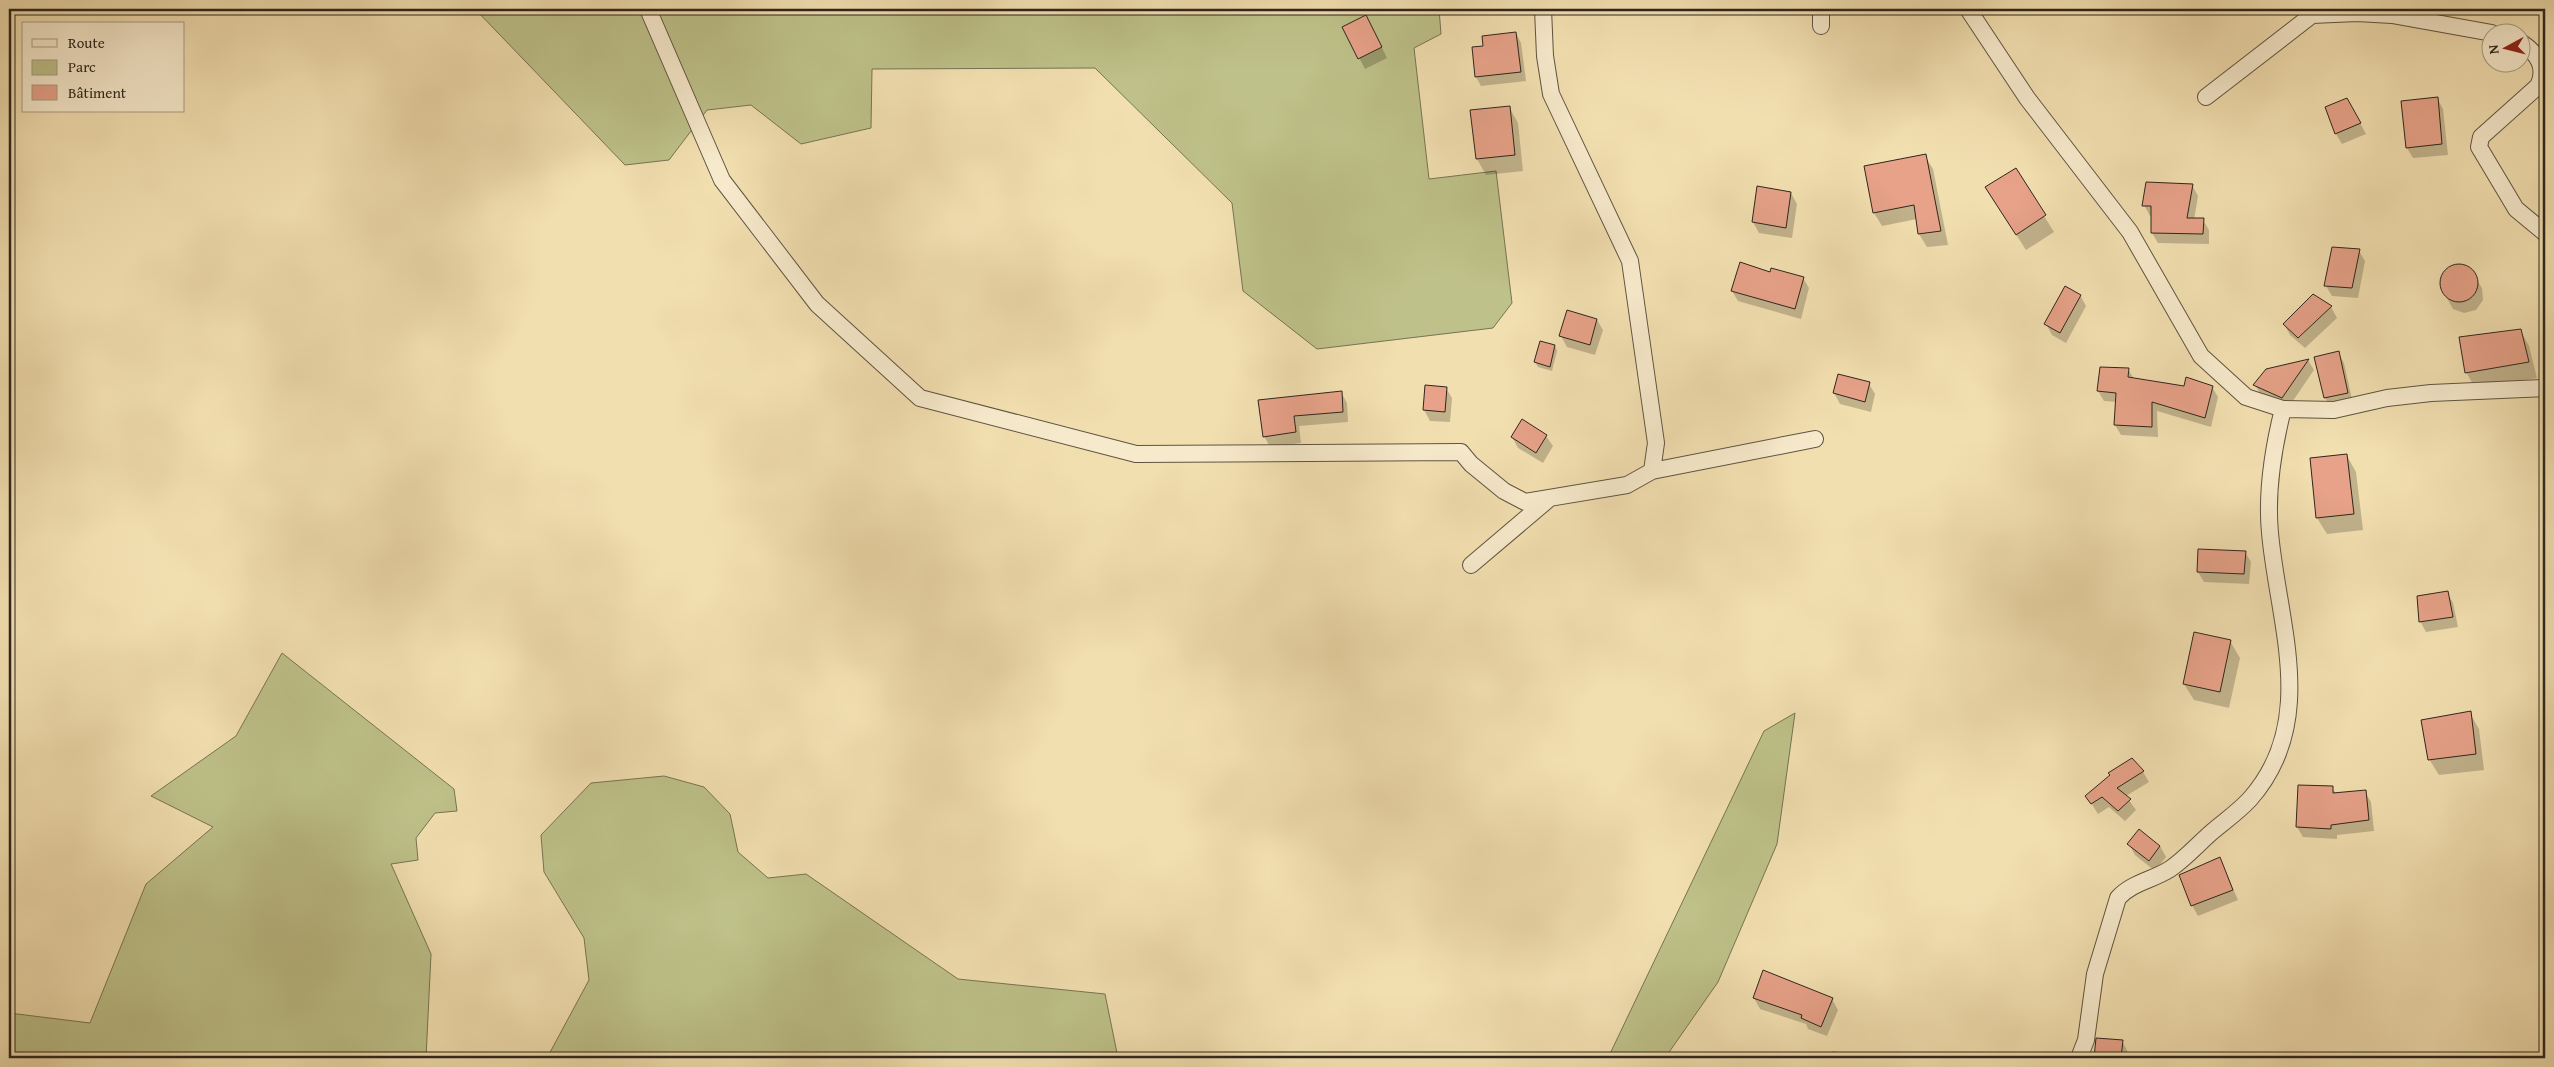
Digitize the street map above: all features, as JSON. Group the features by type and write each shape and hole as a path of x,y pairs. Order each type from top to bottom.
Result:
{"street":[{"path":"648,9 722,180 817,304 920,398 1136,454 1461,452 1471,464 1504,491 1525,502 1627,485 1652,471 1815,439"},
{"path":"1543,9 1545,56 1551,94 1630,261 1656,443 1652,471"},
{"path":"1821,9 1821,26"},
{"path":"1968,9 2027,98 2130,232 2201,356 2246,397 2283,409 2334,410 2387,398 2431,393 2545,388"},
{"path":"2206,97 2312,16 2394,12 2482,31"},
{"path":"2532,52 2542,65 2542,78 2538,86 2481,137 2479,144 2480,150 2516,209 2545,233"},
{"path":"2079,1058 2086,1040 2095,974 2118,898 2126,889 2171,868 2250,799 2268,773 2284,736 2291,688 2286,633 2270,532 2273,451 2283,409"},
{"path":"1471,565 1550,498"}],"green space":[{"path":"475,9 1439,9 1441,34 1414,48 1429,179 1496,171 1512,303 1493,328 1317,349 1243,291 1232,203 1095,68 872,69 871,128 801,144 751,105 707,110 669,160 625,165"},
{"path":"282,653 454,789 457,811 435,813 416,838 418,860 391,864 431,954 426,1058 9,1058 9,1013 90,1023 146,884 213,827 151,796 236,736"},
{"path":"1795,713 1777,844 1718,982 1665,1058 1608,1058 1764,731"},
{"path":"664,776 704,787 730,814 738,852 768,878 806,874 958,979 1105,994 1118,1058 547,1058 589,980 584,938 544,872 541,835 591,783"}],"building":[{"path":"1366,15 1382,47 1358,59 1342,27"},
{"path":"1516,32 1521,72 1475,77 1472,47 1483,46 1482,36"},
{"path":"2438,97 2442,144 2406,148 2401,101"},
{"path":"2347,98 2361,123 2335,134 2325,107"},
{"path":"1510,106 1515,155 1476,159 1470,110"},
{"path":"1926,154 1941,231 1918,234 1914,205 1873,213 1864,166"},
{"path":"2016,168 2046,215 2016,235 1985,187"},
{"path":"2146,182 2193,184 2187,218 2204,218 2203,234 2151,233 2151,206 2142,206"},
{"path":"1757,186 1791,192 1786,228 1752,222"},
{"path":"2332,247 2360,249 2352,288 2324,286"},
{"path":"1740,262 1770,272 1771,268 1804,277 1795,309 1731,291"},
{"path":"2459,264 2473,269 2478,283 2473,297 2459,302 2445,297 2440,283 2445,269"},
{"path":"2065,286 2081,295 2060,333 2044,324"},
{"path":"2313,294 2332,306 2298,338 2283,324"},
{"path":"1567,310 1597,319 1590,345 1559,336"},
{"path":"2521,329 2529,362 2465,373 2459,337"},
{"path":"1540,341 1555,345 1550,367 1534,362"},
{"path":"2339,351 2348,393 2324,398 2314,357"},
{"path":"2309,359 2282,398 2253,385 2266,369"},
{"path":"2100,367 2129,368 2128,377 2184,386 2186,377 2213,386 2205,418 2152,402 2152,427 2114,425 2116,393 2097,391"},
{"path":"1838,374 1870,382 1865,402 1833,393"},
{"path":"1425,385 1447,387 1445,412 1423,410"},
{"path":"1342,391 1343,412 1294,416 1296,432 1263,437 1258,400"},
{"path":"1522,419 1547,435 1536,453 1511,437"},
{"path":"2347,454 2354,514 2316,518 2310,458"},
{"path":"2198,549 2246,551 2244,574 2197,572"},
{"path":"2448,591 2453,617 2419,622 2417,596"},
{"path":"2194,632 2231,640 2220,692 2183,684"},
{"path":"2471,711 2476,754 2428,760 2421,720"},
{"path":"2132,758 2144,771 2117,788 2131,799 2118,811 2102,797 2091,804 2085,796 2110,775 2108,773"},
{"path":"2298,785 2333,786 2333,793 2366,790 2369,820 2331,825 2331,829 2296,827"},
{"path":"2139,829 2160,846 2149,861 2127,844"},
{"path":"2220,857 2233,890 2191,906 2179,875"},
{"path":"1763,970 1833,998 1821,1027 1801,1018 1802,1015 1753,998"},
{"path":"2096,1038 2123,1040 2121,1058 2094,1058"}]}
